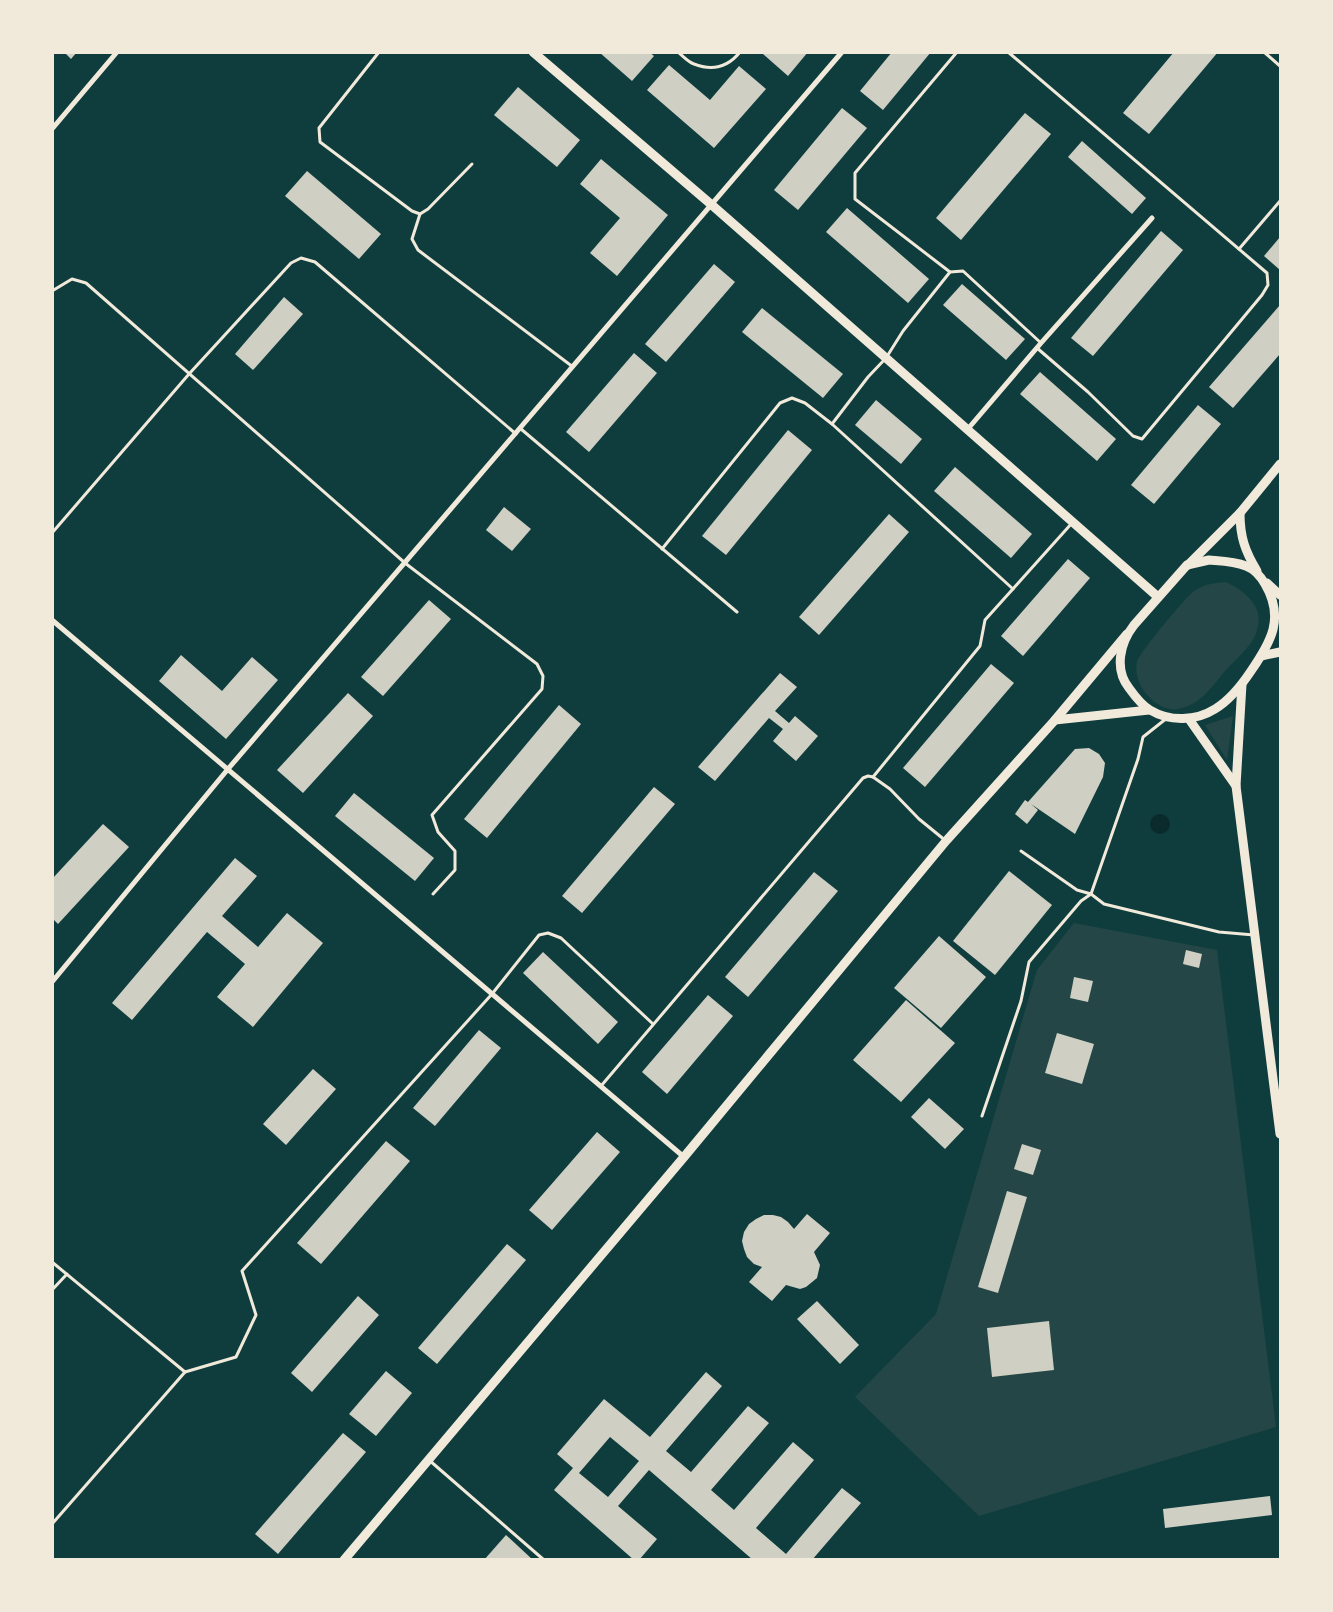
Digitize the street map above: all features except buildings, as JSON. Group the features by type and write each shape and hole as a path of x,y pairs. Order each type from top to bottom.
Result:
{"main road":[{"path":"533,52 713,206 1158,598"},
{"path":"344,1560 684,1157 946,841 1055,720 1187,565 1240,513 1280,464"},
{"path":"1055,720 1149,710 1169,717 1189,720 1214,710 1229,699 1242,684 1271,640 1275,620 1274,603 1247,553 1240,532 1240,513"},
{"path":"1187,565 1209,560 1234,562 1248,566 1280,595"},
{"path":"1127,634 1121,650 1120,666 1128,687 1149,710"},
{"path":"1261,656 1280,652"},
{"path":"1242,684 1236,786 1280,1134"},
{"path":"1189,720 1236,786"}],"street":[{"path":"52,129 117,52"},
{"path":"52,982 228,769 713,206 842,52"},
{"path":"967,430 1040,343 1152,218"},
{"path":"52,620 684,1157"}],"lane":[{"path":"379,52 319,128 320,142 420,214"},
{"path":"678,52 693,64 714,68 732,61 740,52"},
{"path":"957,52 855,173 855,199 950,272 963,271 1040,343"},
{"path":"1008,52 1267,273 1268,285 1262,295 1142,439 1133,436 1088,392 1036,348"},
{"path":"1264,52 1280,66"},
{"path":"1276,63 1280,58"},
{"path":"472,164 428,209 420,214 412,239 418,250 573,367"},
{"path":"1239,249 1280,201"},
{"path":"52,533 189,374 291,263 301,258 315,262 516,434"},
{"path":"832,424 868,377 886,358 904,331 950,272"},
{"path":"52,291 72,279 86,283 405,563 537,664 543,676 542,688 432,815 438,832 455,851 455,870 433,894"},
{"path":"662,549 780,403 792,398 805,403 832,424 1013,588"},
{"path":"521,429 736,612"},
{"path":"873,778 980,646 985,620 1073,523"},
{"path":"982,1116 1021,1001 1029,962 1081,901 1091,894 1138,759 1143,737 1169,717"},
{"path":"601,1086 860,780 868,776 890,789 946,841"},
{"path":"1021,851 1077,890 1091,894 1104,904 1219,932 1255,935"},
{"path":"52,1524 185,1372 236,1357 256,1315 242,1271 492,994 539,935 548,933 561,938 653,1024"},
{"path":"52,1262 185,1372"},
{"path":"52,1290 67,1274"},
{"path":"428,1460 544,1560"}],"shaded area":[{"path":"1226,582 1249,597 1254,604 1259,619 1254,638 1200,699 1178,709 1171,709 1160,705 1147,695 1141,687 1136,667 1137,662 1163,625 1194,591 1210,584"},
{"path":"1233,716 1227,760 1205,725"},
{"path":"1156,814 1164,814 1170,820 1170,828 1164,834 1156,834 1150,828 1150,820"},
{"path":"1074,923 1217,950 1276,1427 979,1516 855,1397 936,1314 1037,970"}]}
